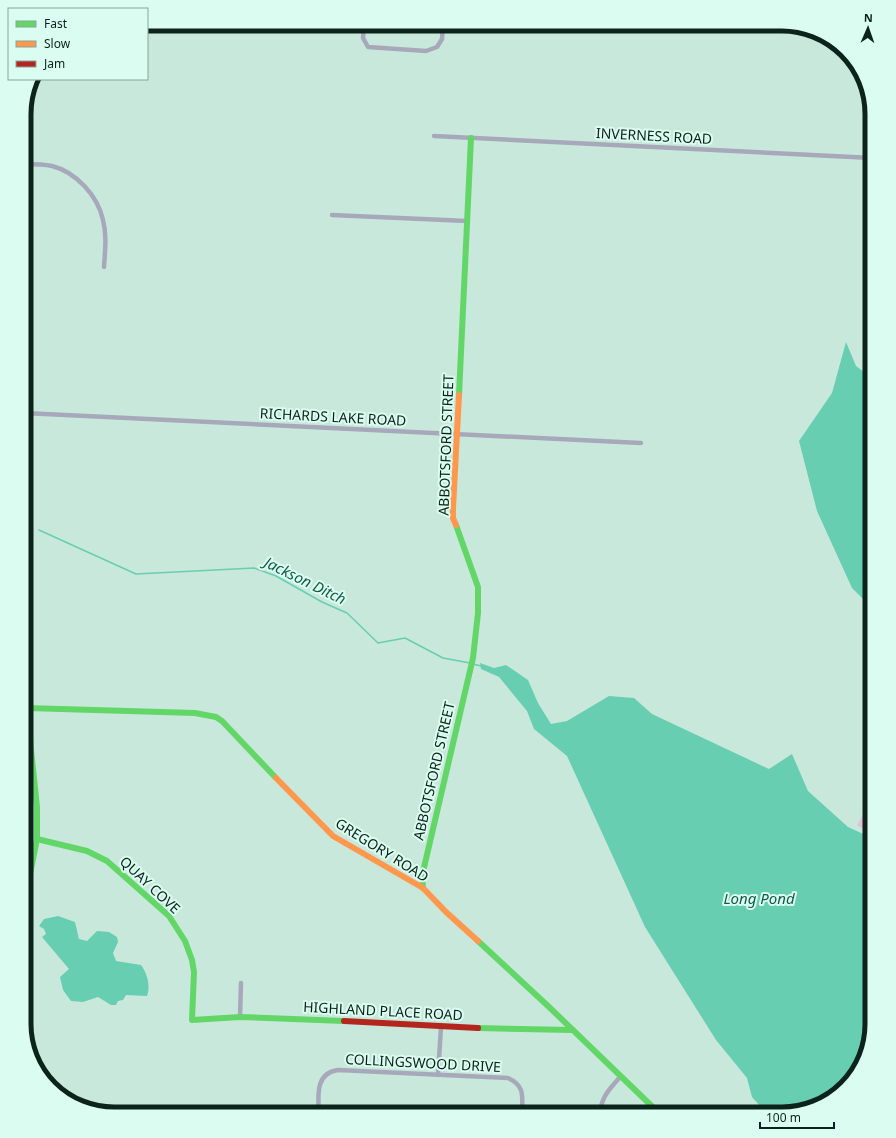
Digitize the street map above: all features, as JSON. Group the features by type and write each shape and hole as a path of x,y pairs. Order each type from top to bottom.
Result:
{"street":[{"path":"364,31 364,38 368,47 426,51 437,47 442,39 443,31"},
{"name":"INVERNESS ROAD","path":"434,136 865,158"},
{"name":"ABBOTSFORD STREET","path":"423,888 422,876 473,658 478,613 478,587 454,518 453,508 471,138"},
{"path":"31,164 53,166 66,171 78,179 96,201 104,220 104,267"},
{"path":"332,215 467,221"},
{"name":"RICHARDS LAKE ROAD","path":"31,413 641,443"},
{"name":"GREGORY ROAD","path":"31,708 195,713 216,717 237,736 279,782 333,836 423,888 446,912 652,1107"},
{"path":"31,749 38,807 37,839 31,869"},
{"name":"QUAY COVE","path":"37,839 87,851 106,861 169,916 185,940 192,960 194,972 192,1020"},
{"path":"240,983 240,1017"},
{"name":"HIGHLAND PLACE ROAD","path":"192,1020 240,1017 282,1018 440,1027 572,1030"},
{"path":"438,1075 440,1027"},
{"name":"COLLINGSWOOD DRIVE","path":"319,1107 321,1080 326,1074 338,1070 508,1078 517,1084 522,1093 522,1107"},
{"path":"601,1107 601,1103 609,1090 620,1077"}],"shaded area":[{"path":"865,812 865,830 857,825"}],"water":[{"path":"846,342 856,366 865,373 865,601 852,588 817,511 799,441 832,393"},
{"name":"Long Pond","path":"480,663 494,668 506,665 528,680 538,703 551,724 567,721 609,696 634,698 652,714 769,769 792,754 808,791 848,827 865,835 865,1024 859,1056 841,1083 828,1093 808,1103 792,1106 761,1107 752,1097 747,1078 716,1040 645,927 567,756 534,729 527,711 499,677 481,669"},
{"path":"58,916 75,922 79,939 87,941 97,931 109,932 117,937 118,942 113,953 116,961 141,965 148,980 149,988 147,996 126,995 123,1000 118,1001 116,1005 111,1005 98,997 83,1002 71,1001 63,990 60,977 69,969 42,937 46,934 44,929 39,926 44,919"}],"waterway":[{"name":"Jackson Ditch","path":"39,530 136,574 254,568 276,576 322,602 347,613 378,643 405,638 443,658 470,663"},
{"name":"Jackson Ditch","path":"473,664 481,666"}],"traffic: fast":[{"path":"459,395 471,138"},
{"path":"423,888 422,876 473,658 478,613 478,587 456,525"},
{"path":"31,708 195,713 216,717 222,721 276,778"},
{"path":"31,750 37,807 37,839 31,869"},
{"path":"37,839 87,851 107,861 169,916 185,941 192,960 194,972 192,1020 240,1017 344,1021"},
{"path":"478,941 653,1107"},
{"path":"478,1028 572,1030"}],"traffic: slow":[{"path":"456,525 453,518 453,508 459,395"},
{"path":"276,778 333,836 423,888 446,912 478,941"}],"traffic: jam":[{"path":"344,1021 478,1028"}]}
